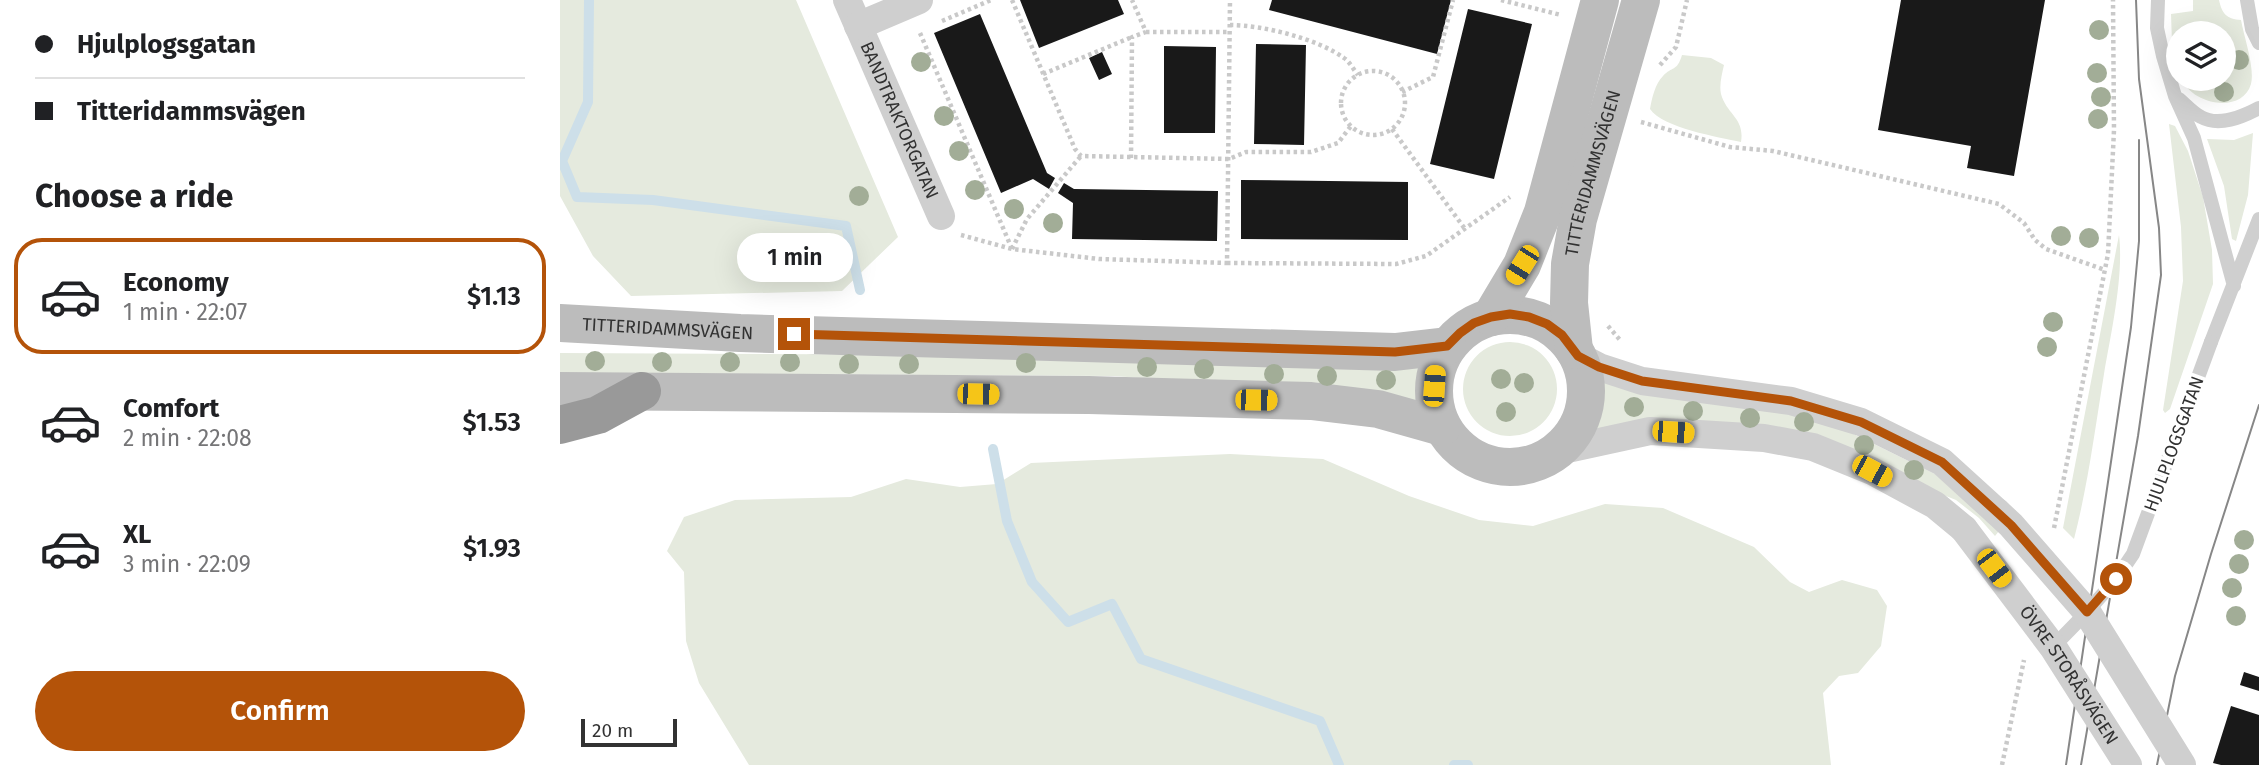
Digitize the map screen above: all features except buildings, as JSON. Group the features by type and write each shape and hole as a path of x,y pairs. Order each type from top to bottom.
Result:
{"highway":[{"path":"560,425 598,415 642,391"}],"street":[{"name":"BANDTRAKTORGATAN","path":"847,0 941,216"},
{"path":"1491,317 1522,265 1543,212 1599,0"},
{"name":"TITTERIDAMMSVÄGEN","path":"1576,353 1569,303 1570,264 1578,219 1641,0"},
{"name":"BANDTRAKTORGATAN","path":"858,26 913,2"},
{"path":"1520,316 1547,324 1562,335 1576,353 1585,375 1586,396 1582,417 1572,436 1558,451 1527,465 1494,466 1473,458 1455,445 1442,427 1434,401 1435,372 1447,346 1474,323 1491,317 1520,316"},
{"name":"TITTERIDAMMSVÄGEN","path":"560,323 740,333 1395,352 1447,346"},
{"path":"1576,353 1599,367 1642,381 1791,401 1861,422 1942,462 2011,525 2087,612 2182,765"},
{"path":"560,391 1089,395 1311,401 1378,409 1442,427"},
{"name":"ÖVRE STORÅSVÄGEN","path":"1558,451 1650,431 1764,438 1813,447 1872,471 1935,505 1964,529 2053,647 2128,765"}],"lane":[{"path":"2158,0 2158,28 2163,56 2175,96 2194,138 2234,286"},
{"path":"2247,0 2252,29 2259,43"},
{"path":"2175,96 2201,117 2214,121 2238,119 2259,108"},
{"name":"HJULPLOGSGATAN","path":"2053,647 2116,579 2133,554 2259,219"}],"path":[{"path":"919,31 991,0"},
{"path":"1012,0 1075,149 1081,156 1229,159 1246,152 1311,152 1338,143 1351,125"},
{"path":"1132,0 1146,32"},
{"path":"1227,263 1230,0"},
{"path":"1402,92 1433,77 1453,0"},
{"path":"1502,0 1565,16"},
{"path":"1657,70 1676,47 1687,0"},
{"path":"2060,502 2108,254 2112,185 2113,0"},
{"path":"913,2 919,31 1012,249"},
{"path":"1230,25 1273,32 1323,45 1347,60 1357,75"},
{"path":"1044,74 1146,32 1230,32"},
{"path":"1131,158 1132,37"},
{"path":"1378,72 1389,75 1397,82 1402,92 1403,112 1392,129 1373,135 1362,133 1351,125 1342,111 1341,101 1343,91 1357,75 1378,72"},
{"path":"1636,134 1643,108"},
{"path":"1640,122 1730,147 1773,151 1999,204 2024,223 2035,240 2046,249 2105,270"},
{"path":"1392,129 1465,229"},
{"path":"1012,249 1027,219 1081,156"},
{"path":"941,216 963,236 1012,249 1100,259 1396,264 1426,256 1513,194"},
{"path":"1603,318 1622,342"},
{"path":"2002,765 2021,673"}],"shaded area":[{"path":"560,0 796,0 898,237 842,291 631,296 593,256 560,196"},
{"path":"2193,0 2219,0 2226,15 2241,20 2252,77 2246,94 2238,100 2228,103 2205,100 2190,91 2236,91 2236,21 2171,21 2171,14 2193,11"},
{"path":"1682,55 1711,58 1724,65 1721,94 1738,122 1742,134 1741,142 1678,126 1657,116 1650,109 1660,79 1676,66"},
{"path":"2169,124 2175,126 2188,151 2203,197 2212,250 2213,284 2170,409 2165,413 2163,410 2183,281 2181,227"},
{"path":"2253,133 2248,195 2236,241 2232,239 2224,186 2207,139 2234,140"},
{"path":"2119,235 2120,268 2116,304 2074,539 2063,528"},
{"path":"1510,342 1528,346 1543,356 1553,371 1557,389 1553,407 1543,422 1528,432 1510,436 1492,432 1477,422 1467,407 1463,389 1467,371 1477,356 1492,346"},
{"path":"560,353 994,355 1423,368 1419,401 1115,376 560,373"},
{"path":"1598,380 1823,419 1935,474 1999,531 1995,536 1979,518 1956,500 1931,490 1877,460 1590,430 1598,398"},
{"path":"1230,454 1323,459 1409,496 1479,520 1533,526 1605,504 1663,508 1754,547 1790,582 1809,592 1842,580 1877,590 1887,606 1881,646 1858,673 1839,676 1823,693 1831,765 749,765 699,683 686,641 684,572 667,551 684,517 735,500 851,497 906,479 960,487 997,484 1031,463"}],"waterway":[{"path":"589,0 588,102 562,161 577,197 653,200 846,226 860,290"},
{"path":"993,449 1007,521 1032,582 1068,622 1112,604 1141,659 1320,721 1339,765"},
{"path":"1454,765 1468,765"}],"tram line":[{"path":"2081,765 2138,436 2161,275 2159,228 2139,79 2136,0"},
{"path":"2066,765 2131,327 2139,241 2139,140"},
{"path":"2157,765 2175,676 2259,405"}],"route":[{"path":"794,334 1395,352 1447,346 1474,323 1491,317 1510,314 1529,317 1547,324 1562,335 1578,356 1599,367 1642,381 1791,401 1861,422 1942,462 2011,525 2087,612 2116,579"}]}
